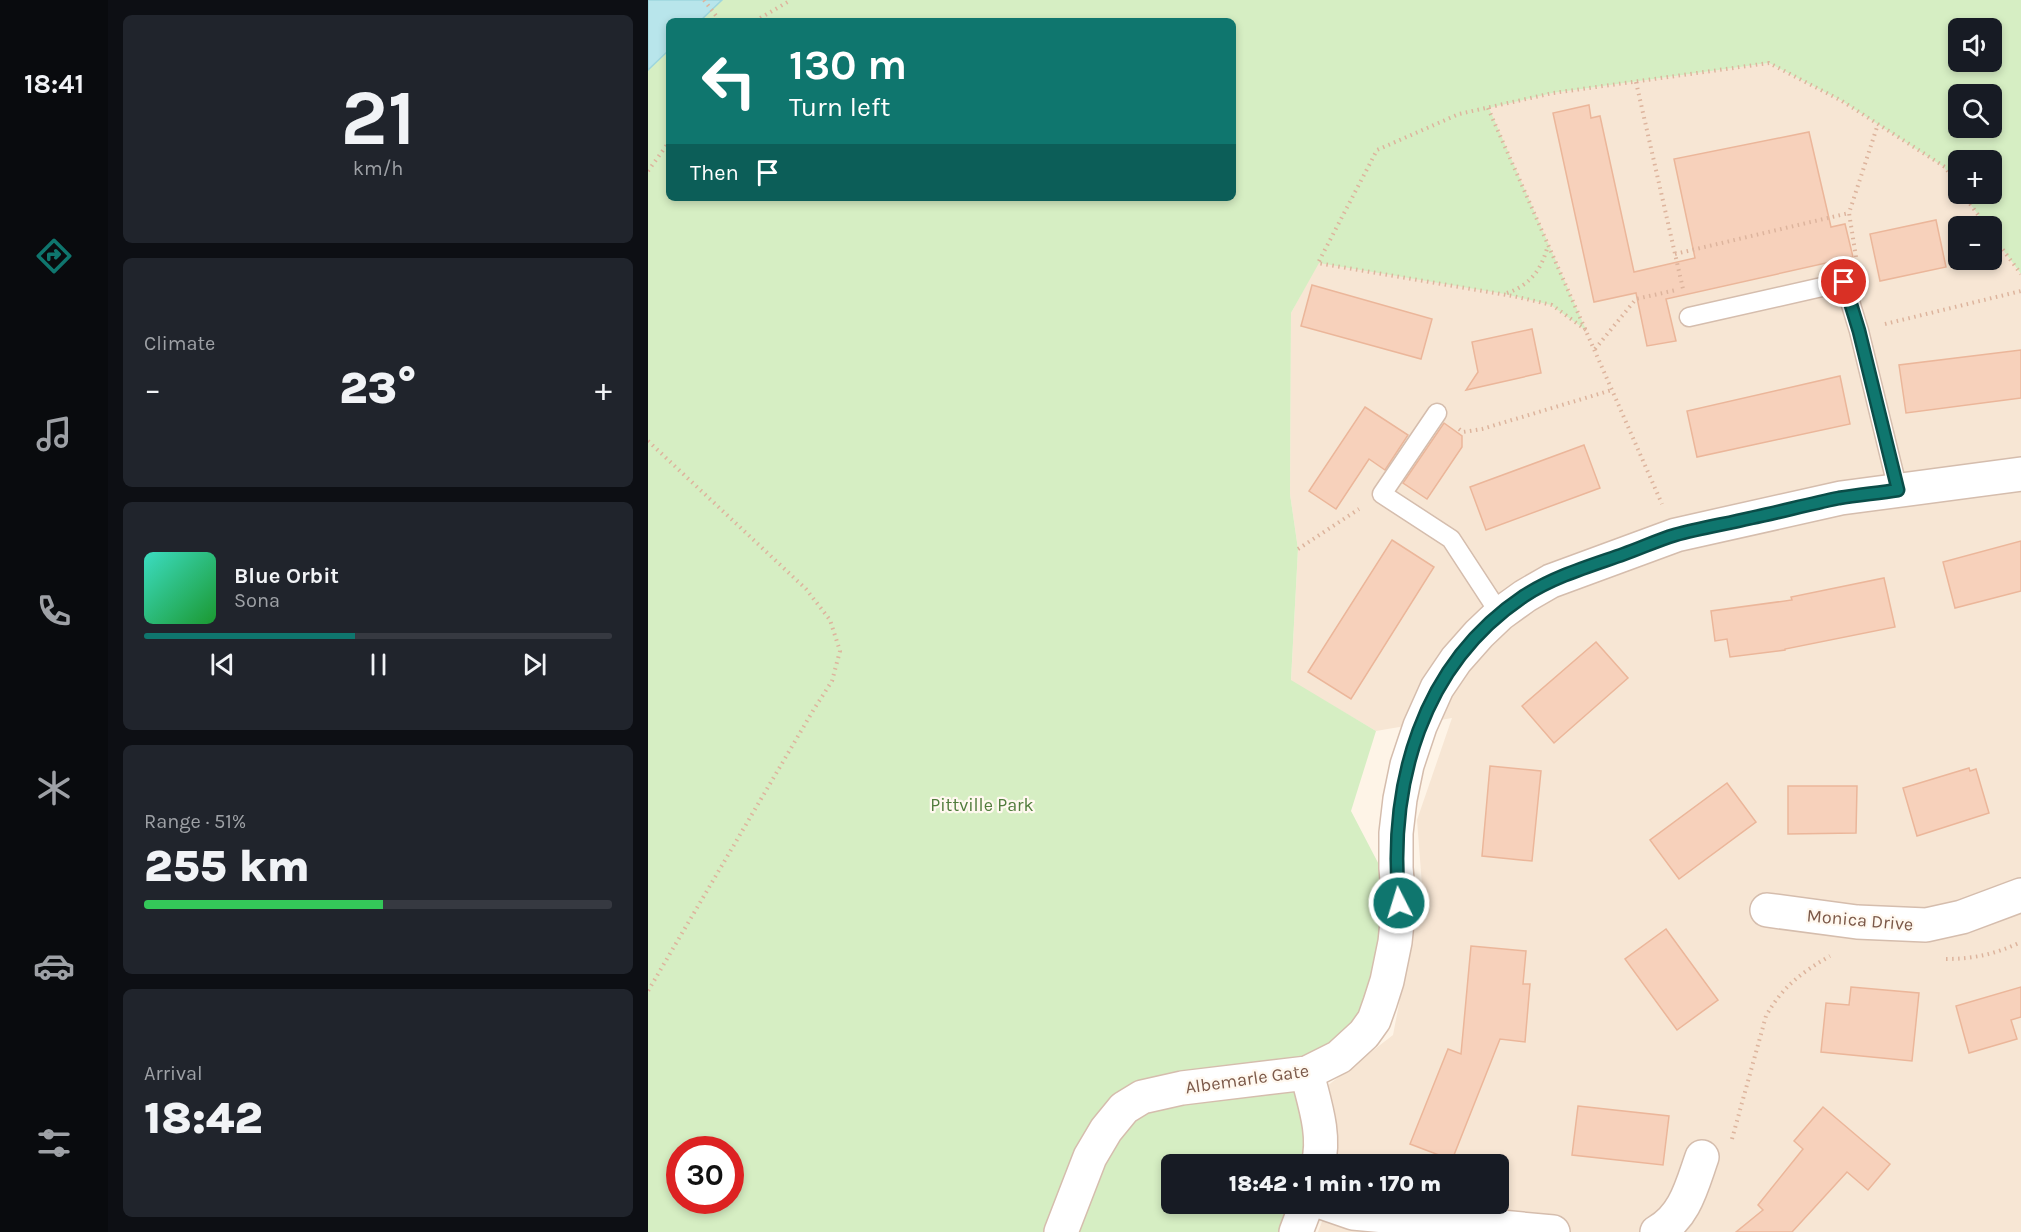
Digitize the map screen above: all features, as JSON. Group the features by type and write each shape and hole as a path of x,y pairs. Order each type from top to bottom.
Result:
{"street":[{"name":"Albemarle Gate","path":"1061,1232 1090,1157 1106,1130 1124,1108 1142,1098 1182,1088 1307,1073 1339,1057 1364,1034 1374,1020 1388,981 1395,942 1399,903 1396,833 1407,765 1420,726 1437,688 1456,660 1500,614 1551,581 1676,535 1841,498 2021,474"},
{"name":"Monica Drive","path":"1767,910 1857,922 1926,925 1962,917 2021,895"},
{"path":"1307,1073 1321,1136 1321,1154"},
{"path":"1657,1232 1665,1228 1677,1216 1689,1195 1702,1157"},
{"path":"1296,1232 1303,1214"},
{"path":"1353,1214 1552,1232"}],"lane":[{"path":"1689,316 1844,282 1859,331 1898,490"},
{"path":"1437,413 1382,494 1451,539 1500,614"}],"path":[{"path":"704,0 718,18"},
{"path":"760,18 791,0"},
{"path":"1586,330 1551,305 1505,294 1318,263 1377,150 1460,114 1553,93 1769,63 1842,101 1944,166 1948,172"},
{"path":"1636,82 1689,316"},
{"path":"1488,108 1676,535"},
{"path":"1844,282 1857,266 1849,213 1878,124"},
{"path":"648,171 666,146"},
{"path":"1675,254 1849,213"},
{"path":"1505,294 1517,290 1536,274 1544,260 1548,244"},
{"path":"2002,248 2021,274"},
{"path":"1594,349 1635,299 1683,288"},
{"path":"1859,331 2021,291"},
{"path":"1437,413 1463,432 1482,429 1612,390"},
{"path":"648,441 806,589 830,620 840,651 832,681 648,991"},
{"path":"1298,549 1382,494"},
{"path":"1944,959 1969,959 1985,956 2021,942"},
{"path":"1702,1157 1731,1144 1766,1016 1776,999 1809,968 1839,953"}],"shaded area":[{"path":"1769,63 1842,101 1945,167 1948,171 1948,204 1970,204 1979,216 1948,216 1948,270 2002,270 2002,248 2021,274 2021,1232 1318,1232 1325,1214 1509,1214 1509,1154 1337,1154 1327,1086 1393,1035 1422,885 1417,820 1452,718 1376,731 1291,681 1298,549 1290,494 1291,313 1318,263 1459,114 1553,93"}],"green space":[{"name":"Pittville Park","path":"648,0 2021,0 2021,274 2002,248 2002,216 1979,216 1970,204 2002,204 2002,150 1948,150 1948,172 1944,167 1842,101 1769,63 1553,93 1489,108 1586,330 1551,305 1505,294 1319,263 1291,313 1290,494 1298,549 1291,680 1376,731 1351,811 1399,903 1387,981 1326,1065 1319,1154 1161,1154 1161,1214 1303,1214 1296,1232 648,1232"}],"water":[{"path":"648,0 722,0 703,18 666,18 666,53 648,70"}],"building":[{"path":"1589,105 1591,118 1600,116 1634,272 1695,258 1674,159 1809,132 1831,227 1845,224 1853,257 1666,299 1676,341 1647,346 1636,293 1594,302 1553,113"},
{"path":"1936,220 1946,267 1880,281 1870,234"},
{"path":"1312,285 1432,319 1421,359 1301,326"},
{"path":"1532,329 1541,373 1466,390 1478,372 1472,342"},
{"path":"2021,350 2021,398 1906,413 1899,365"},
{"path":"1840,376 1850,424 1697,457 1687,411"},
{"path":"1365,407 1408,435 1385,470 1369,459 1336,509 1309,491"},
{"path":"1444,423 1462,436 1462,447 1427,499 1403,483"},
{"path":"1584,445 1600,488 1486,530 1470,487"},
{"path":"1392,540 1434,567 1351,699 1308,672"},
{"path":"2021,541 2021,591 1955,608 1943,562"},
{"path":"1884,578 1895,627 1785,650 1730,657 1727,639 1715,641 1711,611 1792,600 1791,597"},
{"path":"1596,642 1628,678 1554,743 1522,706"},
{"path":"1490,766 1541,771 1532,861 1482,856"},
{"path":"1969,768 1970,771 1976,769 1989,813 1917,836 1903,788"},
{"path":"1727,783 1756,822 1679,879 1650,840"},
{"path":"1788,786 1857,786 1856,833 1788,834"},
{"path":"1666,929 1718,1000 1677,1030 1625,959"},
{"path":"1471,946 1526,951 1523,984 1530,984 1525,1042 1500,1039 1454,1154 1436,1154 1410,1144 1448,1049 1461,1054"},
{"path":"1851,987 1919,993 1912,1061 1821,1052 1826,1003 1849,1005"},
{"path":"2021,987 2021,1017 2011,1020 2017,1039 1969,1053 1956,1006"},
{"path":"1578,1106 1669,1116 1663,1165 1572,1155"},
{"path":"1823,1107 1890,1164 1868,1190 1847,1172 1792,1232 1736,1232 1763,1210 1758,1205 1803,1149 1794,1141"}],"route":[{"path":"1399,903 1396,833 1400,799 1407,765 1420,726 1437,688 1456,660 1500,614 1551,581 1676,535 1841,498 1898,490 1859,331 1844,282"}]}
